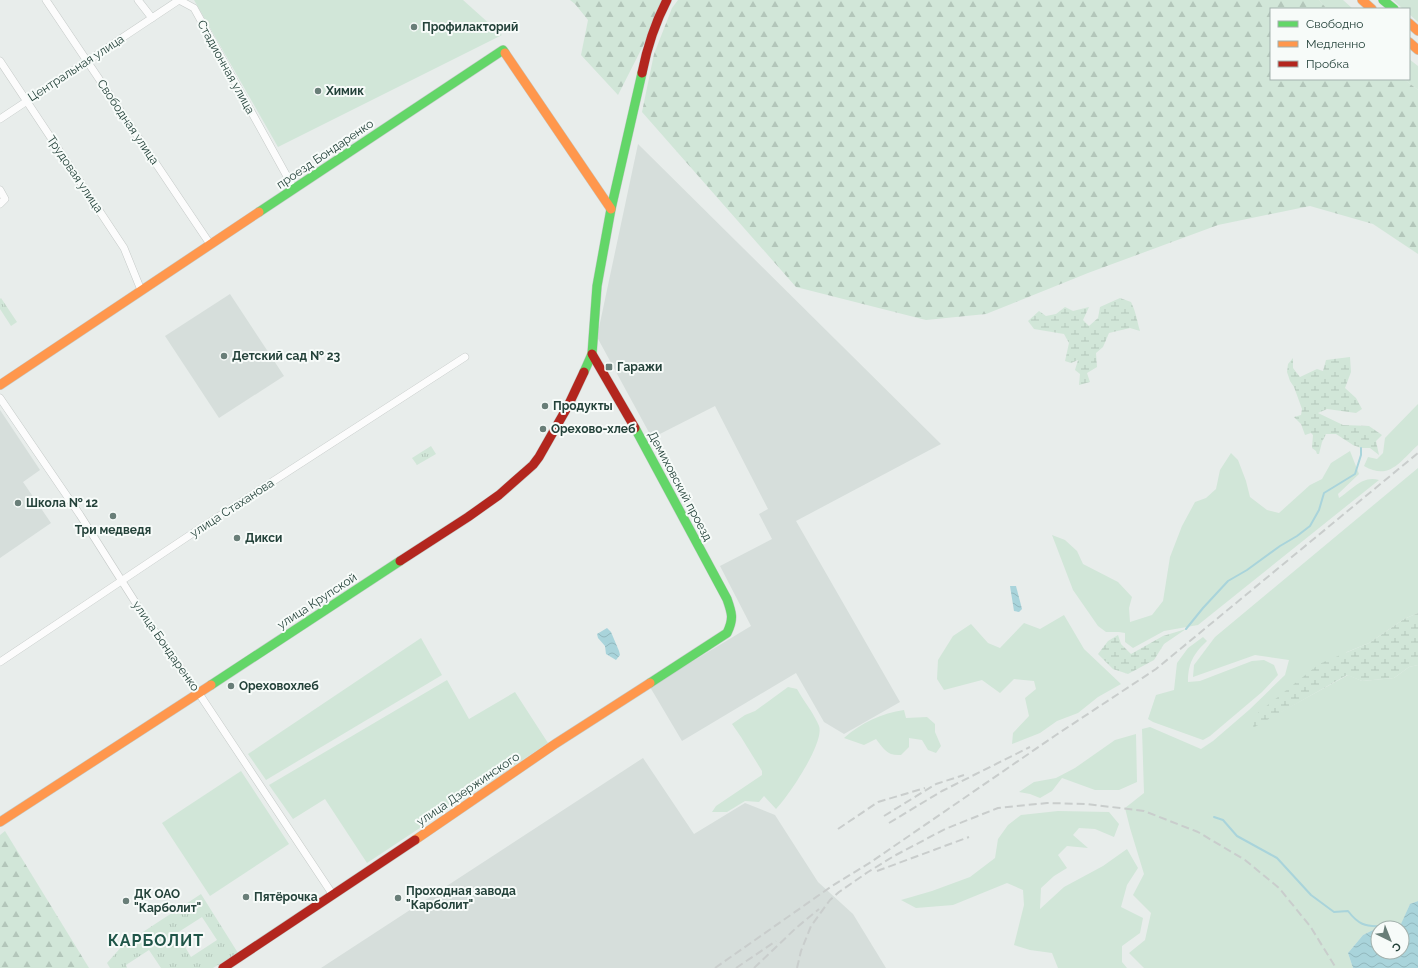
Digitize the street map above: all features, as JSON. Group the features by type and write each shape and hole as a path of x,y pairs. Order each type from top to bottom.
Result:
{"street":[{"name":"Свободная улица","path":"46,0 210,244"},
{"path":"138,0 152,18"},
{"name":"Стадионная улица","path":"152,18 179,0 194,8 294,189"},
{"path":"592,354 597,286 611,209 647,49 661,11 667,0"},
{"path":"1362,0 1371,8"},
{"path":"1383,0 1393,8"},
{"name":"Центральная улица","path":"0,119 152,18"},
{"path":"1410,24 1418,31"},
{"path":"1410,43 1418,50"},
{"name":"проезд Бондаренко","path":"0,385 503,50 611,209"},
{"name":"Трудовая улица","path":"0,61 124,248 141,290"},
{"path":"0,190 5,199 0,204"},
{"name":"Демиховский проезд","path":"592,354 641,438 726,599 732,613 733,621 727,633"},
{"name":"улица Крупской","path":"1,817 198,692 499,495 539,458 568,406 592,354"},
{"name":"улица Стаханова","path":"0,662 122,580 464,357"},
{"name":"улица Бондаренко","path":"0,398 80,515 144,616 198,692 333,895"},
{"name":"улица Дзержинского","path":"223,968 555,744 727,633"}],"shaded area":[{"path":"638,144 941,444 796,521 900,702 844,734 824,722 796,673 682,741 650,687 751,626 720,566 772,539 759,514 768,509 715,406 652,438 597,337"},
{"name":"Детский сад № 23","path":"230,294 284,376 219,418 165,336"},
{"name":"Школа № 12","path":"0,410 40,470 23,482 51,523 0,558"},
{"path":"643,758 694,834 745,803 775,815 818,882 853,914 886,968 321,968"}],"green space":[{"name":"Химик","path":"194,0 463,0 502,35 278,147"},
{"path":"570,0 662,0 646,40 618,95 581,55 588,20"},
{"path":"678,0 1319,0 1326,8 1270,8 1270,80 1405,80 1418,90 1418,254 1373,224 1310,206 1218,225 1088,273 986,314 926,320 796,287 642,112 654,54 672,8"},
{"path":"1319,0 1343,0 1352,8 1326,8"},
{"path":"1393,0 1418,0 1418,22 1410,15 1410,8 1402,8"},
{"path":"1410,60 1418,66 1418,90 1405,80 1410,80"},
{"path":"1,298 17,322 11,326 0,309"},
{"path":"1120,298 1131,302 1140,331 1130,328 1109,333 1103,347 1096,353 1097,367 1087,373 1090,382 1079,385 1080,374 1075,370 1078,360 1071,363 1065,361 1069,343 1064,334 1034,329 1028,321 1039,311 1046,316 1056,314 1065,307 1073,311 1089,307 1083,320 1089,326 1098,318 1100,307"},
{"path":"1350,357 1351,372 1345,388 1356,398 1362,409 1356,413 1327,409 1318,413 1343,425 1369,426 1382,435 1376,441 1379,455 1370,448 1361,448 1353,445 1336,434 1326,434 1319,454 1317,454 1312,448 1313,435 1311,433 1305,435 1301,424 1294,417 1301,415 1302,409 1287,372 1288,364 1293,358 1293,368 1300,377 1317,369 1323,371 1326,360"},
{"path":"1418,404 1418,445 1400,463 1388,470 1373,470 1364,466 1368,457 1377,459 1383,453 1385,438"},
{"path":"431,446 436,454 417,465 412,458"},
{"path":"1350,451 1359,474 1338,494 1339,498 1362,481 1373,479 1379,480 1198,625 1164,631 1133,648 1125,642 1125,633 1106,632 1098,626 1073,590 1052,535 1065,540 1077,551 1083,564 1118,582 1132,597 1129,608 1130,622 1152,615 1163,601 1170,557 1182,526 1195,502 1206,498 1216,489 1220,470 1231,453 1238,460 1250,497 1267,510 1279,513 1310,485 1322,479 1331,463"},
{"path":"1418,468 1418,613 1404,619 1369,643 1347,652 1253,727 1348,675 1362,681 1394,678 1409,667 1418,665 1418,901 1410,904 1403,920 1370,920 1370,932 1363,935 1348,953 1353,968 1144,968 1129,953 1145,940 1151,913 1133,895 1144,874 1125,808 1144,793 1142,729 1150,727 1201,749 1213,741 1249,710 1285,675 1289,660 1255,655 1193,677 1194,665 1215,637"},
{"path":"1418,613 1418,665 1409,667 1394,678 1362,681 1347,675 1253,728 1254,716 1319,664 1369,643 1404,619"},
{"path":"1064,615 1084,649 1121,684 1098,697 1078,713 1057,721 1040,733 1012,744 1013,733 1029,716 1025,698 1036,689 1034,681 1014,679 1000,693 982,680 944,690 937,679 938,660 953,636 971,624 988,643 1000,648 1024,623 1040,629"},
{"path":"1186,629 1164,644 1154,660 1128,674 1113,669 1098,654 1108,641 1118,635 1121,644 1131,654 1163,636"},
{"path":"1203,637 1207,641 1198,650 1192,660 1188,682 1200,681 1252,661 1264,660 1274,665 1278,675 1262,692 1210,736 1203,740 1148,719 1156,695 1174,690 1177,663 1188,648"},
{"path":"421,638 442,675 266,780 248,754"},
{"path":"447,680 469,719 515,692 548,743 367,863 325,799 293,819 269,785"},
{"path":"788,687 797,689 819,726 819,734 816,744 804,769 782,803 776,809 764,796 759,802 745,801 727,812 712,812 716,806 762,775 762,771 732,724 745,715 755,711"},
{"path":"904,710 906,718 927,717 935,724 935,732 941,746 936,753 928,750 922,740 909,738 909,747 901,755 896,755 886,751 876,739 864,745 844,738 865,723 880,716"},
{"path":"1136,734 1137,782 1119,790 1095,790 1062,778 1052,791 1040,798 1019,792 1034,782 1056,778 1075,768 1115,740"},
{"path":"241,771 289,844 210,896 162,823"},
{"path":"1058,811 1109,812 1119,824 1114,837 1095,829 1079,828 1073,835 1088,848 1067,846 1058,855 1067,868 1054,876 1041,888 1040,909 1064,887 1103,866 1127,849 1138,868 1127,885 1121,907 1143,918 1140,933 1122,946 1122,962 1127,968 1058,968 1052,953 1030,950 1014,945 1024,905 1023,890 1007,883 953,905 916,908 901,900 932,891 970,877 995,858 998,839 1008,825 1021,815"},
{"path":"5,831 89,968 0,968 0,835"},
{"path":"201,894 238,953 213,968 161,968 149,950 126,965 127,968 110,968 107,963 123,945","holes":["202,917 217,940 191,957 177,933"]}],"water":[{"path":"1010,586 1016,586 1022,609 1019,612 1014,611"},
{"path":"607,628 611,632 619,651 620,655 616,660 606,654 605,646 598,638 597,634"},
{"path":"1418,901 1418,968 1353,968 1348,953 1363,935 1370,932 1370,960 1410,960 1410,920 1403,920 1410,904"}],"waterway":[{"path":"1186,629 1228,581 1247,570 1310,526 1319,510 1324,493 1355,474 1361,455 1361,448"},
{"path":"1214,817 1223,820 1237,836 1277,858 1311,895 1334,912 1348,911 1359,922 1370,926"}],"railway":[{"path":"715,968 832,886 871,862 1056,735 1156,669 1418,453"},
{"path":"889,823 942,791 1030,747"},
{"path":"884,816 936,784 964,775"},
{"path":"838,829 878,802 925,788"},
{"path":"797,968 801,951 811,926 830,900 868,872 894,856 945,829 998,808 1047,803 1087,804 1144,811 1198,832 1245,860 1279,888 1310,926 1336,968"},
{"path":"877,871 969,837"},
{"path":"754,968 796,928 819,909"},
{"path":"736,968 776,941"}],"traffic: fast":[{"path":"1383,0 1393,8"},
{"path":"259,212 503,50 505,53"},
{"path":"584,372 592,354 597,286 611,209 642,73"},
{"path":"635,428 727,599 732,616 731,624 727,633 650,683"},
{"path":"211,685 400,561"}],"traffic: slow":[{"path":"1362,0 1371,8"},
{"path":"1410,24 1418,31"},
{"path":"1410,43 1418,50"},
{"path":"505,53 611,209"},
{"path":"0,385 259,212"},
{"path":"415,840 555,744 650,683"},
{"path":"0,822 211,685"}],"traffic: jam":[{"path":"642,73 652,36 667,0"},
{"path":"592,354 635,428"},
{"path":"400,561 499,495 533,465 568,406 584,372"},
{"path":"223,968 415,840"}],"place":[{"name":"Профилакторий","path":"414,27"},
{"name":"Химик","path":"318,91"},
{"name":"Детский сад № 23","path":"224,356"},
{"name":"Гаражи","path":"609,367"},
{"name":"Продукты","path":"545,406"},
{"name":"Орехово-хлеб","path":"543,429"},
{"name":"Школа № 12","path":"18,503"},
{"name":"Три медведя","path":"113,516"},
{"name":"Дикси","path":"237,538"},
{"name":"Ореховохлеб","path":"231,686"},
{"name":"Пятёрочка","path":"246,897"},
{"name":"Проходная завода \"Карболит\"","path":"398,898"},
{"name":"ДК ОАО \"Карболит\"","path":"126,901"}],"district":[{"name":"КАРБОЛИТ","path":"156,940"}]}
